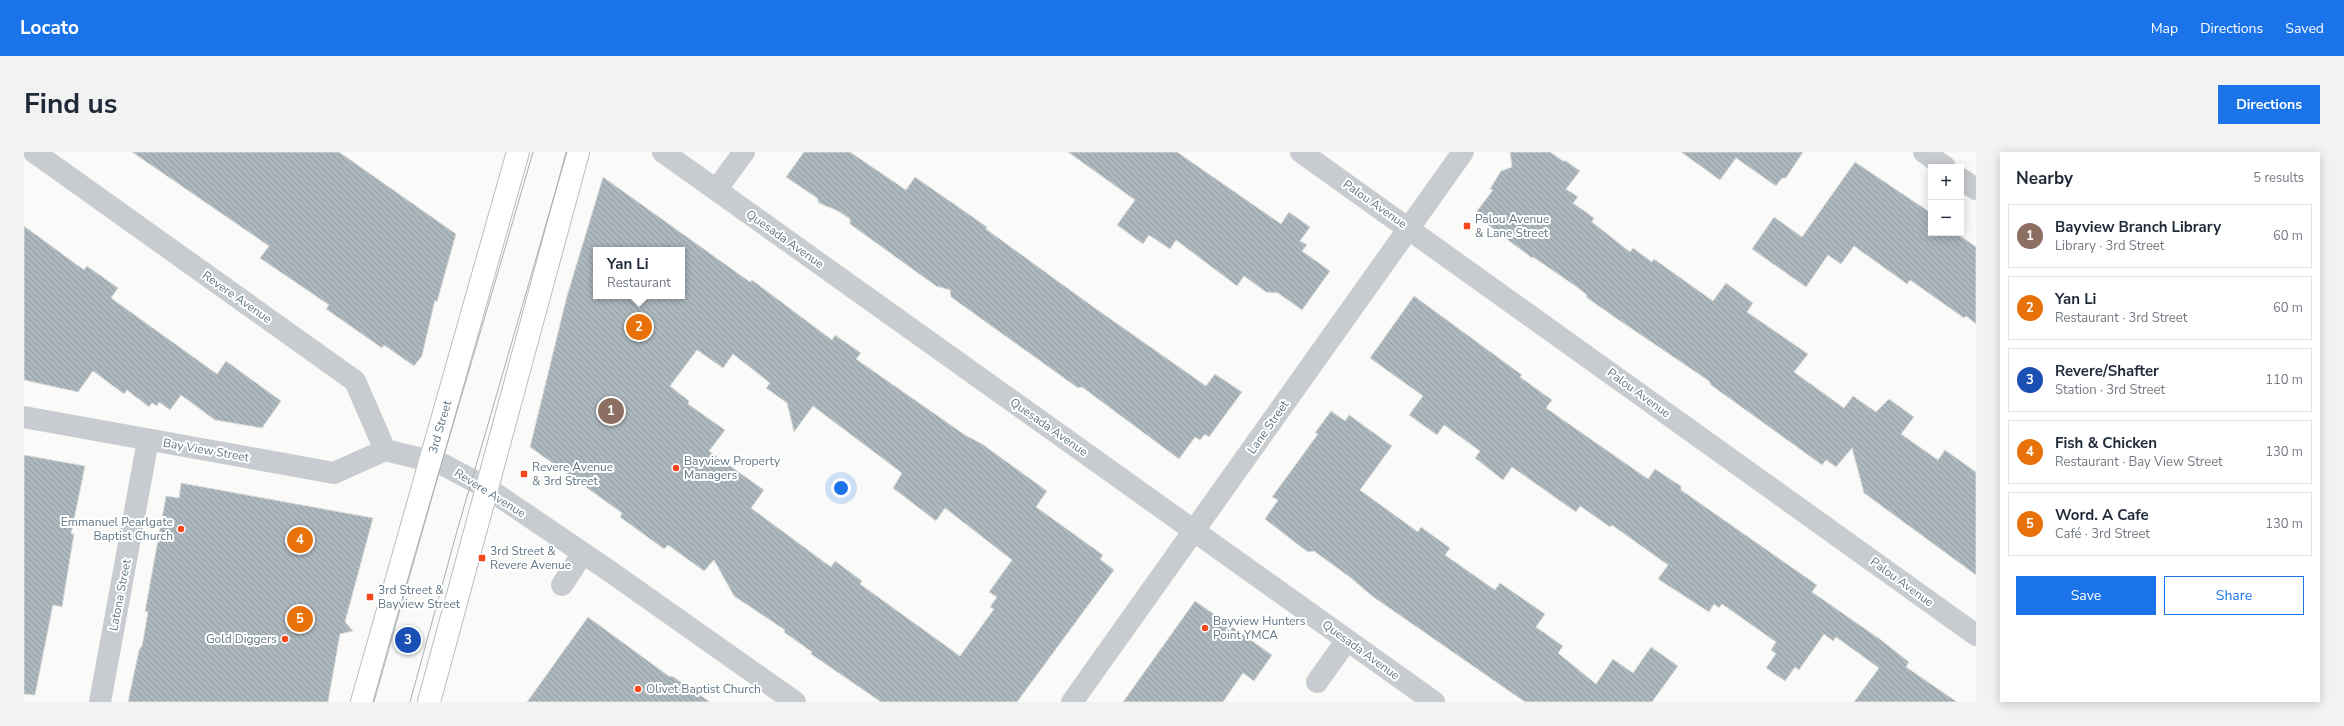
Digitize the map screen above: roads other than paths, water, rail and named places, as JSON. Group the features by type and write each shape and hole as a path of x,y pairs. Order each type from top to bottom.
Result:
{"main road":[{"name":"3rd Street","path":"362,702 518,152"},
{"path":"429,702 578,152"}],"street":[{"name":"Revere Avenue","path":"34,152 355,381 385,450 430,460 487,488 583,553 795,702"},
{"name":"Quesada Avenue","path":"663,152 1434,702"},
{"path":"716,190 744,152"},
{"name":"Palou Avenue","path":"1301,152 1976,635"},
{"name":"Lane Street","path":"1072,702 1463,152"},
{"path":"1924,152 1941,164"},
{"path":"1964,181 1976,189"},
{"name":"Bay View Street","path":"24,417 334,474 385,450"},
{"name":"Latona Street","path":"100,702 148,440"},
{"path":"562,585 583,553"},
{"path":"1317,682 1347,640"}],"tram line":[{"path":"373,702 533,152"},
{"path":"410,702 457,531 567,152"}],"place":[{"name":"Palou Avenue & Lane Street","path":"1467,226"},
{"name":"Yan Li","path":"639,327"},
{"name":"Bayview Branch Library","path":"611,411"},
{"name":"Bayview Property Managers","path":"676,468"},
{"name":"Revere Avenue & 3rd Street","path":"524,474"},
{"name":"Emmanuel Pearlgate Baptist Church","path":"181,529"},
{"name":"Fish & Chicken","path":"300,540"},
{"name":"3rd Street & Revere Avenue","path":"482,558"},
{"name":"3rd Street & Bayview Street","path":"370,597"},
{"name":"Word. A Cafe","path":"300,619"},
{"name":"Bayview Hunters Point YMCA","path":"1205,628"},
{"name":"Gold Diggers","path":"285,639"},
{"name":"Revere/Shafter","path":"408,640"},
{"name":"Olivet Baptist Church","path":"638,689"}]}
